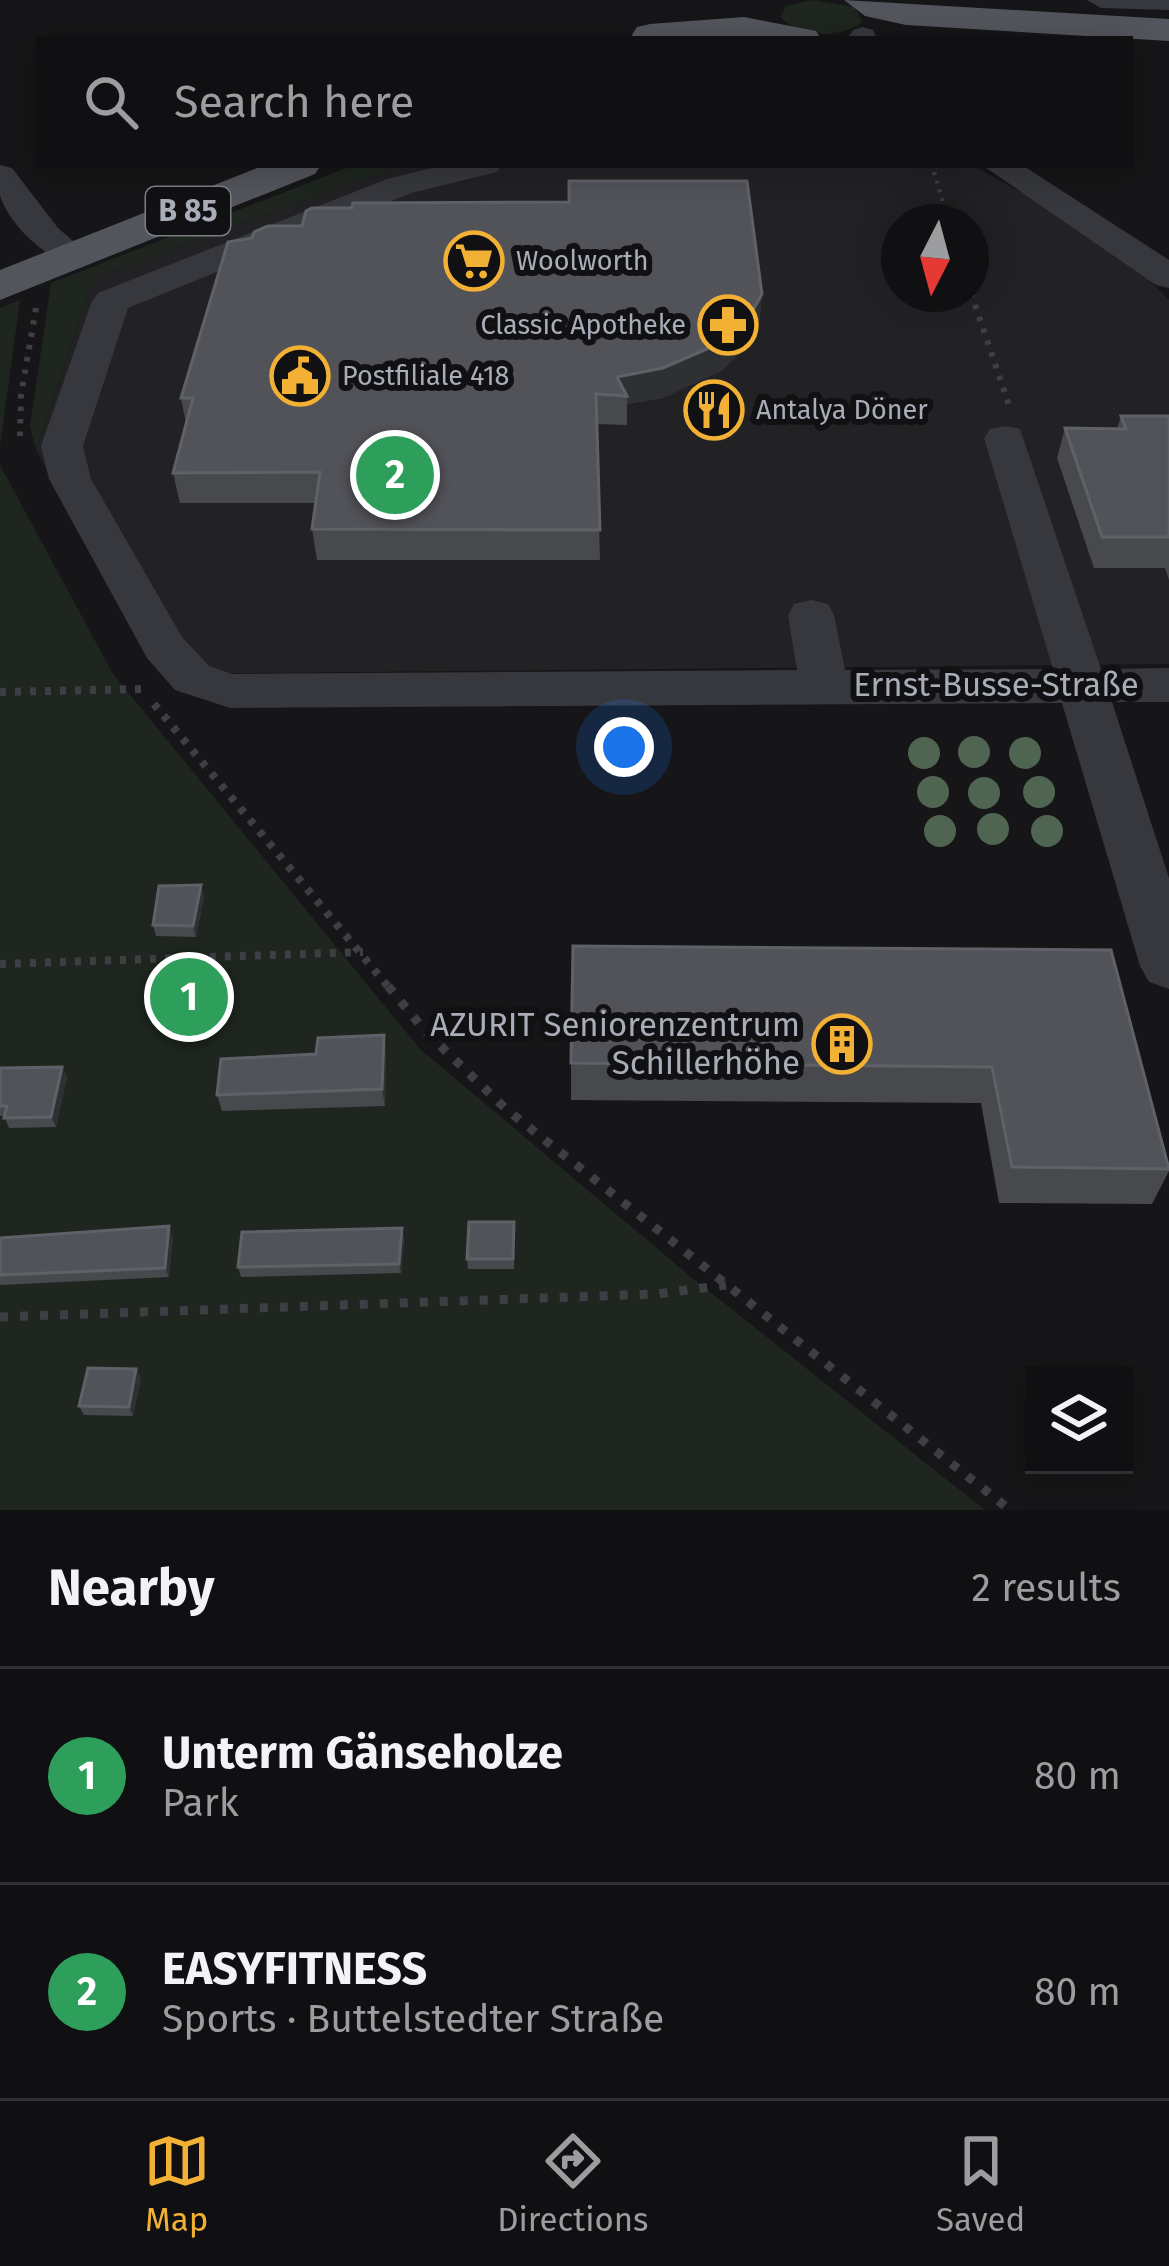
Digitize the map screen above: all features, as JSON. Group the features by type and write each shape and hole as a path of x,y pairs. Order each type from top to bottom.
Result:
{"main road":[{"path":"650,36 779,19"},
{"path":"865,26 1027,25 1169,31"},
{"name":"B 85","path":"20,288 74,257 295,168"}],"street":[{"path":"1101,0 1169,2"},
{"name":"Ernst-Busse-Straße","path":"472,168 399,185 111,301 62,446 70,478 164,647 192,678 230,691 1169,685"},
{"path":"1004,168 1114,236 1169,277"},
{"path":"0,175 46,235 74,257"},
{"path":"1005,438 1078,686 1169,966"},
{"path":"811,615 824,685"}],"path":[{"path":"934,168 944,204"},
{"path":"19,452 20,288"},
{"path":"977,312 1016,426 1005,438"},
{"path":"130,668 141,689 426,1032 506,1109 1010,1510"},
{"path":"0,692 141,689"},
{"path":"0,964 363,952"},
{"path":"0,1317 657,1294 727,1285"}],"shaded area":[{"path":"813,0 854,7 863,22 821,34 799,29 780,17 786,6"},
{"path":"346,168 392,168 94,278 36,450 30,426 51,283"},
{"path":"392,168 977,168 1068,218 1141,272 1169,300 1169,664 160,674 36,450 94,278"},
{"path":"20,300 0,446 0,308"},
{"path":"0,465 113,674 420,1049 691,1277 985,1510 0,1510"}],"building":[{"path":"569,181 747,181 762,294 748,319 723,342 663,368 617,377 627,396 596,394 600,530 312,529 320,472 173,473 193,398 181,398 228,242 252,238 268,226 302,226 306,211 312,208 352,208 353,203 569,202"},
{"path":"1121,416 1169,416 1169,537 1102,537 1065,428 1126,429"},
{"path":"201,885 193,926 153,925 159,886"},
{"name":"AZURIT Seniorenzentrum Schillerhöhe","path":"573,946 1111,950 1169,1169 1012,1167 992,1067 571,1063"},
{"path":"384,1035 382,1089 217,1095 221,1059 316,1054 318,1038"},
{"path":"62,1067 51,1117 4,1118 7,1106 0,1106 0,1068"},
{"path":"469,1222 514,1222 513,1259 467,1259"},
{"path":"169,1226 165,1268 0,1275 0,1238"},
{"path":"402,1228 399,1264 238,1267 242,1232"},
{"path":"88,1368 136,1369 129,1407 79,1406"}],"place":[{"name":"Woolworth","path":"474,261"},
{"name":"Classic Apotheke","path":"728,325"},
{"name":"Postfiliale 418","path":"300,376"},
{"name":"Antalya Döner","path":"714,410"},
{"name":"EASYFITNESS","path":"395,475"},
{"name":"Unterm Gänseholze","path":"189,997"},
{"name":"AZURIT Seniorenzentrum Schillerhöhe","path":"842,1044"}]}
